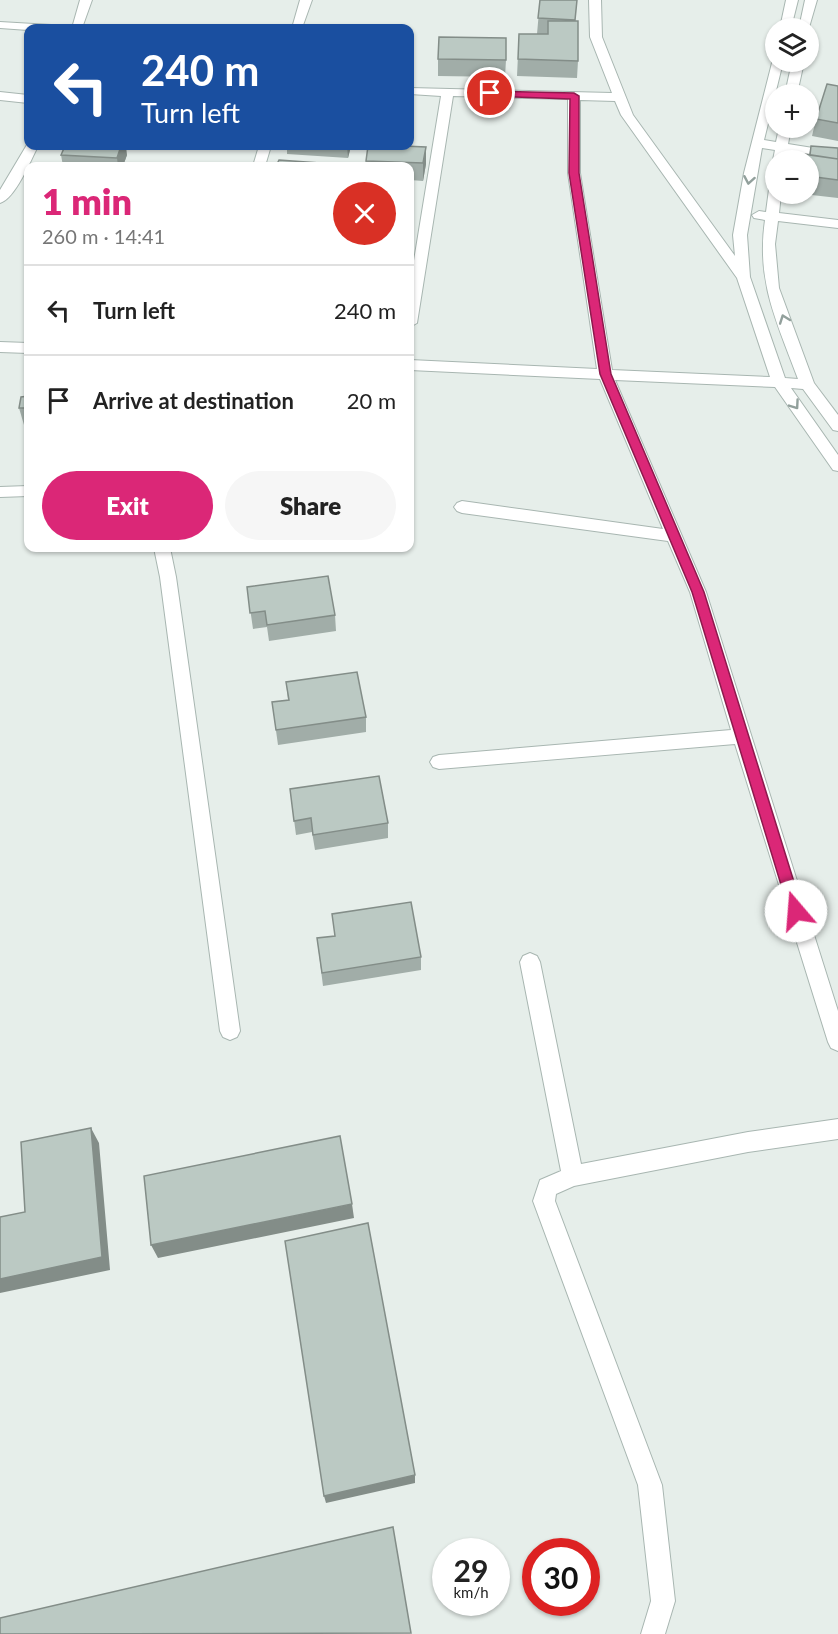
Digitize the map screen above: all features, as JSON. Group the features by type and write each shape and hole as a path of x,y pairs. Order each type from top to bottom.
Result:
{"street":[{"path":"78,24 86,0"},
{"path":"298,24 306,0"},
{"path":"595,0 596,37 627,116 743,277"},
{"path":"788,18 792,0"},
{"path":"807,18 811,0"},
{"path":"0,25 24,26"},
{"path":"775,72 757,143 740,235 743,277 779,382 838,466"},
{"path":"414,91 619,97"},
{"path":"414,299 448,92"},
{"path":"0,96 24,99"},
{"path":"574,96 574,173 605,374 698,592 838,1042"},
{"path":"757,143 772,150"},
{"path":"0,199 6,184 29,150"},
{"path":"819,155 838,156"},
{"path":"6,184 24,186"},
{"path":"772,204 768,256 772,288 807,384 836,420"},
{"path":"744,213 838,224"},
{"path":"0,347 24,348"},
{"path":"414,365 807,384"},
{"path":"0,492 24,491"},
{"path":"462,507 675,536"},
{"path":"163,552 170,589 231,1031"},
{"path":"439,762 741,736"},
{"path":"530,962 573,1176"},
{"path":"652,1634 663,1602 650,1485 544,1201 547,1187 573,1176 748,1142 838,1129"}],"building":[{"path":"540,0 577,0 575,20 538,18"},
{"path":"548,21 578,21 578,61 518,59 519,34 548,34"},
{"path":"439,37 506,38 506,60 438,59"},
{"path":"827,84 838,86 838,123 819,120 819,109"},
{"path":"414,146 426,147 423,163 366,161 367,150 414,150"},
{"path":"811,146 838,148 838,159 819,156 819,150 811,150"},
{"path":"63,150 120,150 117,158 61,155"},
{"path":"819,156 838,159 838,180 819,177"},
{"path":"279,160 306,162 278,162"},
{"path":"21,397 24,397 24,408 19,408"},
{"path":"328,576 335,615 267,625 265,611 250,613 247,587"},
{"path":"357,672 366,717 276,730 272,702 289,700 286,682"},
{"path":"379,776 388,823 313,835 311,818 294,821 290,789"},
{"path":"411,902 421,957 322,973 317,938 335,936 332,914"},
{"path":"91,1128 102,1257 0,1279 0,1217 25,1212 21,1142"},
{"path":"340,1136 352,1204 151,1245 144,1176"},
{"path":"368,1223 415,1475 324,1496 285,1241"},
{"path":"393,1527 411,1633 0,1634 0,1618"}],"route":[{"path":"490,93 574,96 574,173 605,374 698,592 796,911"}]}
